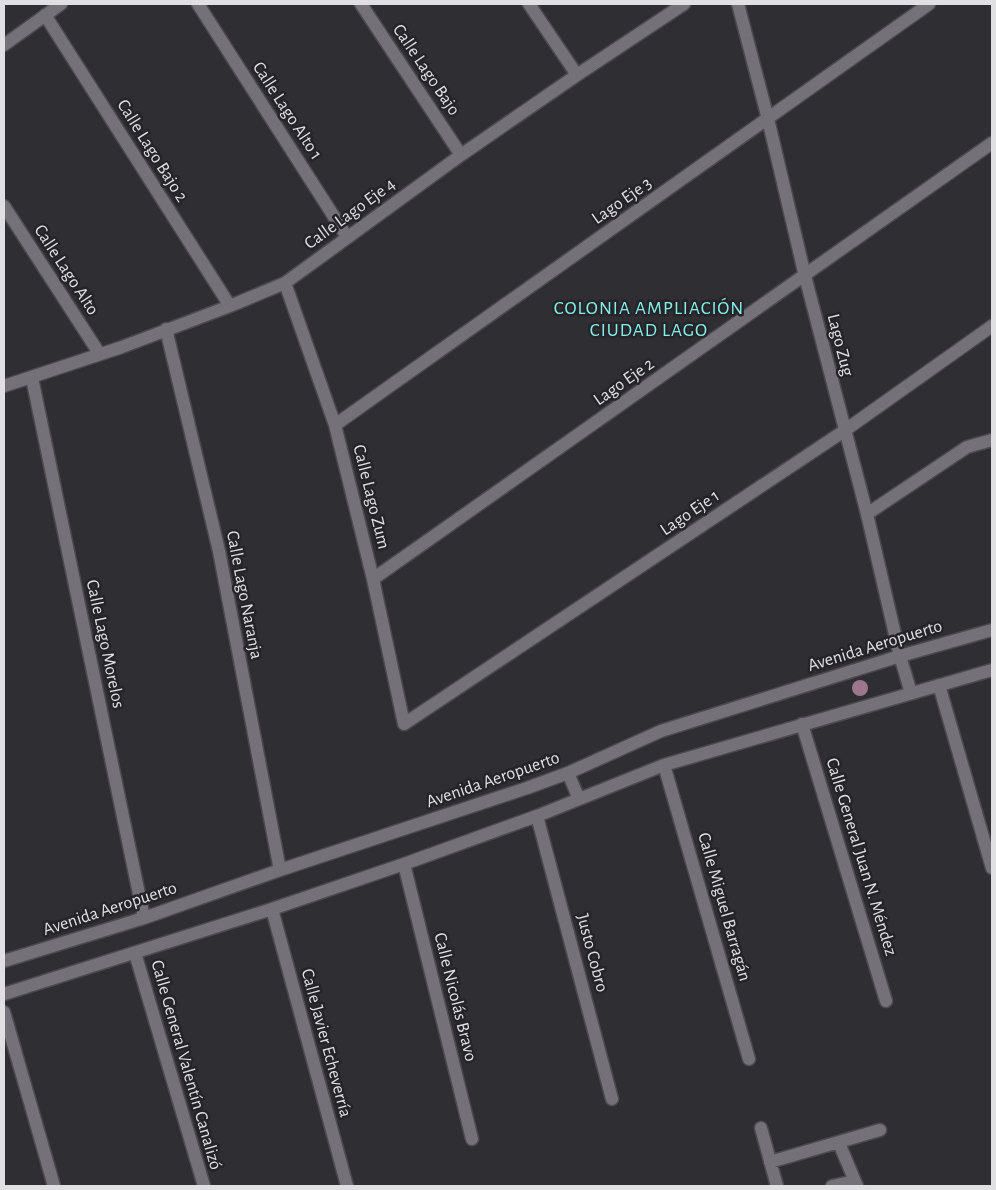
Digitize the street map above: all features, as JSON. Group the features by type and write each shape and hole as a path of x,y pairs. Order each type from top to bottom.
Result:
{"street":[{"path":"4,45 61,4"},
{"name":"Calle Lago Alto 1","path":"198,4 348,237"},
{"name":"Calle Lago Bajo","path":"360,4 461,155"},
{"path":"529,4 577,74"},
{"name":"Calle Lago Eje 4","path":"4,386 32,378 99,353 122,347 285,283 461,155 577,74 684,4"},
{"name":"Lago Zug","path":"738,4 844,431 867,514 900,656 911,693"},
{"name":"Lago Eje 3","path":"335,425 928,4"},
{"name":"Calle Lago Bajo 2","path":"45,15 230,306"},
{"name":"Lago Eje 2","path":"373,579 992,143"},
{"name":"Calle Lago Alto","path":"4,206 99,353"},
{"name":"Calle Lago Zum","path":"285,283 335,425 373,579 404,724"},
{"name":"Lago Eje 1","path":"404,724 844,431 992,326"},
{"name":"Calle Lago Naranja","path":"166,329 219,551 280,870"},
{"name":"Calle Lago Morelos","path":"32,378 144,918"},
{"path":"867,514 968,447 992,440"},
{"name":"Avenida Aeropuerto","path":"4,961 144,918 280,870 528,788 568,773 662,730 900,656 992,630"},
{"path":"4,994 272,909 404,864 538,816 664,765 992,670"},
{"path":"939,685 992,868"},
{"name":"Calle General Juan N. Méndez","path":"802,724 886,1001"},
{"name":"Calle Miguel Barragán","path":"664,765 749,1059"},
{"path":"568,773 580,799"},
{"name":"Justo Cobro","path":"538,816 612,1100"},
{"name":"Calle Nicolás Bravo","path":"404,864 472,1139"},
{"name":"Calle Javier Echeverría","path":"272,909 347,1186"},
{"name":"Calle General Valentín Canalizó","path":"135,953 204,1186"},
{"path":"4,1012 54,1186"},
{"path":"761,1128 777,1186"},
{"path":"770,1162 880,1130"},
{"path":"832,1186 856,1184 839,1143"}],"district":[{"name":"COLONIA AMPLIACIÓN CIUDAD LAGO","path":"649,319"}]}
